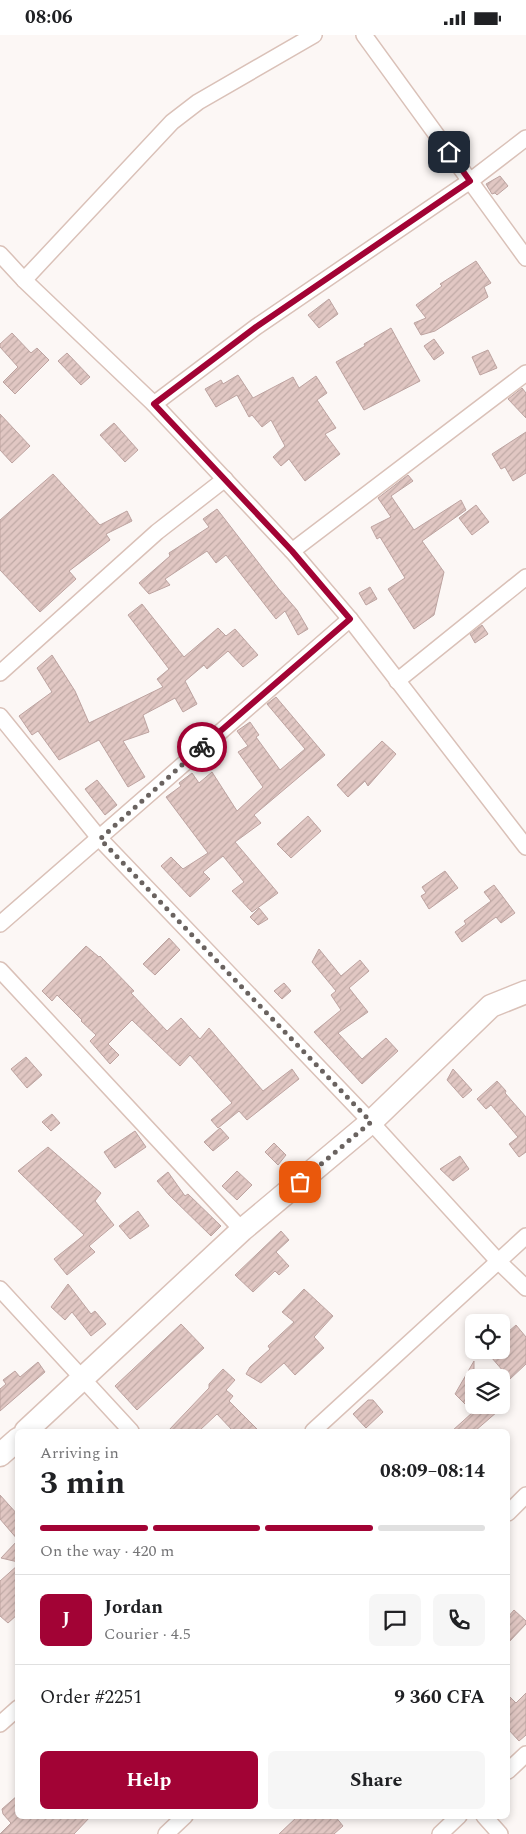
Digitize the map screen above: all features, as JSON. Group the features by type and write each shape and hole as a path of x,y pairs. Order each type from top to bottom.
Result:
{"street":[{"path":"24,280 172,122 198,102 314,35"},
{"path":"364,35 526,258"},
{"path":"154,404 256,327 470,181 526,138"},
{"path":"0,254 24,280 154,404 292,551 350,619 526,847"},
{"path":"292,551 526,373"},
{"path":"0,673 157,532 225,479"},
{"path":"396,681 526,577"},
{"path":"0,924 100,839 350,619"},
{"path":"0,716 100,839 371,1122 498,1261 526,1288"},
{"path":"0,970 242,1230"},
{"path":"28,1429 242,1230 371,1122 491,1006 526,992"},
{"path":"314,1429 526,1236"},
{"path":"0,1289 129,1429"},
{"path":"0,1455 15,1442"},
{"path":"510,1511 526,1495"},
{"path":"0,1724 15,1712"},
{"path":"510,1769 526,1754"},
{"path":"166,1834 182,1819"},
{"path":"440,1834 456,1819"},
{"path":"487,1819 500,1834"}],"building":[{"path":"500,176 508,186 497,195 495,193 492,194 486,184"},
{"path":"476,261 491,283 484,287 488,297 435,331 421,335 414,323 426,318 416,305 442,286 440,284"},
{"path":"329,299 338,314 319,328 308,315"},
{"path":"391,328 420,381 364,410 336,362 365,346 364,344"},
{"path":"12,333 31,353 37,348 49,360 15,394 3,382 18,367 0,347 0,344"},
{"path":"434,339 444,353 434,360 424,346"},
{"path":"488,350 497,368 480,375 472,357"},
{"path":"67,353 90,377 81,385 58,361"},
{"path":"238,375 253,398 293,377 299,388 316,376 327,393 317,400 336,428 325,434 340,454 305,481 289,459 281,466 273,457 285,446 271,420 262,427 252,415 249,417 237,395 216,407 205,389 221,380 223,384"},
{"path":"522,388 526,393 526,418 508,399"},
{"path":"0,414 30,446 12,463 0,450"},
{"path":"114,423 138,450 125,462 100,435"},
{"path":"526,432 526,473 513,481 505,467 501,469 492,454"},
{"path":"53,474 100,525 127,511 132,521 106,534 110,540 69,571 76,579 40,612 0,570 0,520"},
{"path":"408,475 413,481 391,496 414,530 461,500 466,510 422,541 444,572 434,615 414,629 388,589 405,578 380,537 377,539 371,527 391,517 378,498"},
{"path":"476,505 489,522 472,535 459,518"},
{"path":"217,509 297,610 308,629 298,635 285,611 276,619 226,555 216,563 207,551 165,579 170,585 149,594 139,583 170,556 169,553 209,527 203,519"},
{"path":"370,587 377,599 366,605 359,593"},
{"path":"142,604 184,657 218,628 226,636 235,629 258,655 243,667 228,651 207,669 204,665 185,681 197,704 183,712 175,698 143,715 149,732 123,741 145,777 128,787 99,740 59,760 38,731 32,735 19,716 52,692 37,668 52,655 75,691 89,723 163,687 157,679 169,669 128,615"},
{"path":"482,625 488,634 475,643 470,634"},
{"path":"276,697 325,755 254,815 261,823 235,842 278,893 252,912 232,891 244,882 223,856 203,872 210,879 190,897 161,866 171,857 183,869 208,853 166,797 181,786 179,783 192,773 199,783 212,772 237,811 263,787 238,752 248,746 237,731 250,722 259,735 256,737 280,770 305,749 267,704"},
{"path":"382,741 396,754 368,786 365,781 348,797 337,785"},
{"path":"97,780 117,805 105,815 85,789"},
{"path":"308,816 321,831 291,858 277,844"},
{"path":"445,871 458,888 429,909 421,896 426,893 422,887"},
{"path":"494,885 515,913 501,923 496,917 462,942 455,932 466,924 464,921 491,901 484,892"},
{"path":"259,908 268,919 258,925 250,917"},
{"path":"169,938 180,950 155,975 143,964"},
{"path":"86,946 100,956 134,991 131,993 167,1031 181,1018 200,1039 209,1028 263,1091 292,1069 299,1079 247,1120 239,1111 218,1128 211,1120 232,1103 190,1055 180,1066 132,1020 108,1044 119,1055 110,1064 90,1041 96,1035 57,995 52,1001 42,991"},
{"path":"319,949 341,976 360,960 369,971 349,988 368,1012 338,1033 362,1059 386,1038 398,1051 362,1084 314,1032 341,1010 331,995 336,991 312,962"},
{"path":"284,983 291,991 282,999 274,991"},
{"path":"26,1057 42,1075 27,1088 11,1069"},
{"path":"453,1069 472,1090 463,1098 447,1080"},
{"path":"497,1081 526,1117 526,1152 519,1157 509,1144 518,1137 491,1105 486,1109 477,1099"},
{"path":"52,1114 60,1123 51,1131 42,1122"},
{"path":"220,1128 229,1138 213,1151 204,1142"},
{"path":"135,1131 146,1147 115,1168 104,1152"},
{"path":"274,1143 286,1155 278,1165 265,1152"},
{"path":"48,1147 101,1193 95,1201 114,1225 89,1246 95,1252 67,1275 54,1259 84,1235 18,1171"},
{"path":"460,1156 469,1169 453,1181 440,1169"},
{"path":"237,1171 252,1185 237,1200 222,1186"},
{"path":"168,1172 185,1196 188,1194 221,1226 211,1236 157,1181"},
{"path":"138,1211 149,1226 130,1239 119,1226"},
{"path":"281,1231 289,1240 276,1252 289,1266 279,1275 275,1271 253,1292 235,1275"},
{"path":"68,1284 91,1314 95,1311 106,1324 91,1336 72,1312 65,1320 51,1307"},
{"path":"304,1289 333,1316 314,1337 324,1348 295,1375 284,1363 261,1383 246,1374 250,1367 270,1349 268,1346 294,1322 282,1312"},
{"path":"181,1324 204,1348 137,1410 115,1386"},
{"path":"516,1325 526,1337 526,1364 510,1379 510,1369 501,1369 493,1359 510,1359 510,1330"},
{"path":"474,1361 474,1369 469,1369"},
{"path":"38,1362 45,1372 0,1411 0,1389 6,1384 3,1380 15,1371 20,1377"},
{"path":"223,1369 235,1380 226,1390 233,1396 229,1401 257,1429 231,1429 217,1414 201,1429 170,1429 209,1388 209,1384"},
{"path":"465,1377 465,1404 455,1394"},
{"path":"368,1400 373,1400 383,1412 366,1428 353,1414"},
{"path":"471,1414 495,1414 477,1429 454,1429"},
{"path":"0,1495 15,1512 15,1536 0,1519"},
{"path":"15,1543 15,1561 1,1558"},
{"path":"15,1568 15,1617 8,1623 0,1616 0,1581"},
{"path":"514,1610 526,1621 526,1624 510,1641 510,1615"},
{"path":"526,1693 526,1735 519,1741 510,1731 510,1697 516,1703"},
{"path":"15,1798 15,1819 88,1819 74,1834 0,1834 11,1823 3,1814 2,1809"},
{"path":"295,1819 337,1819 343,1826 334,1834 279,1834"}],"way so far":[{"path":"202,747 100,839 371,1122 300,1182"}],"route":[{"path":"202,747 350,619 292,551 154,404 256,327 470,181 449,152"}]}
